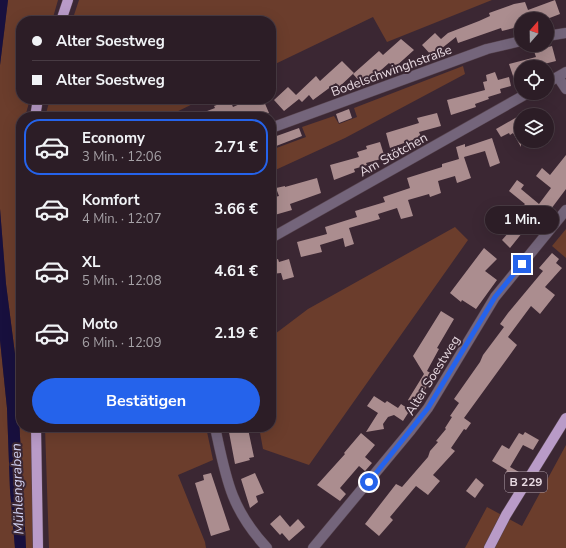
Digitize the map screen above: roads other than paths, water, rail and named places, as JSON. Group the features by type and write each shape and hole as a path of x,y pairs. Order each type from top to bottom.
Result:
{"main road":[{"path":"63,16 68,0"},
{"name":"B 229","path":"489,548 506,515 566,418"},
{"path":"36,432 38,548"}],"street":[{"path":"554,35 566,33"},
{"name":"Bodelschwinghstraße","path":"276,126 479,52 514,43"},
{"path":"562,74 566,89"},
{"name":"Am Stötchen","path":"276,235 516,100"},
{"name":"Alter Soestweg","path":"313,548 428,408 495,297 566,210"},
{"path":"216,432 226,482 249,528 267,548"}],"water":[{"path":"0,0 8,0 0,65"},
{"name":"Mühlengraben","path":"0,209 6,284 16,362 16,432 20,432 26,548 15,548 10,490 7,408 0,340"}]}
